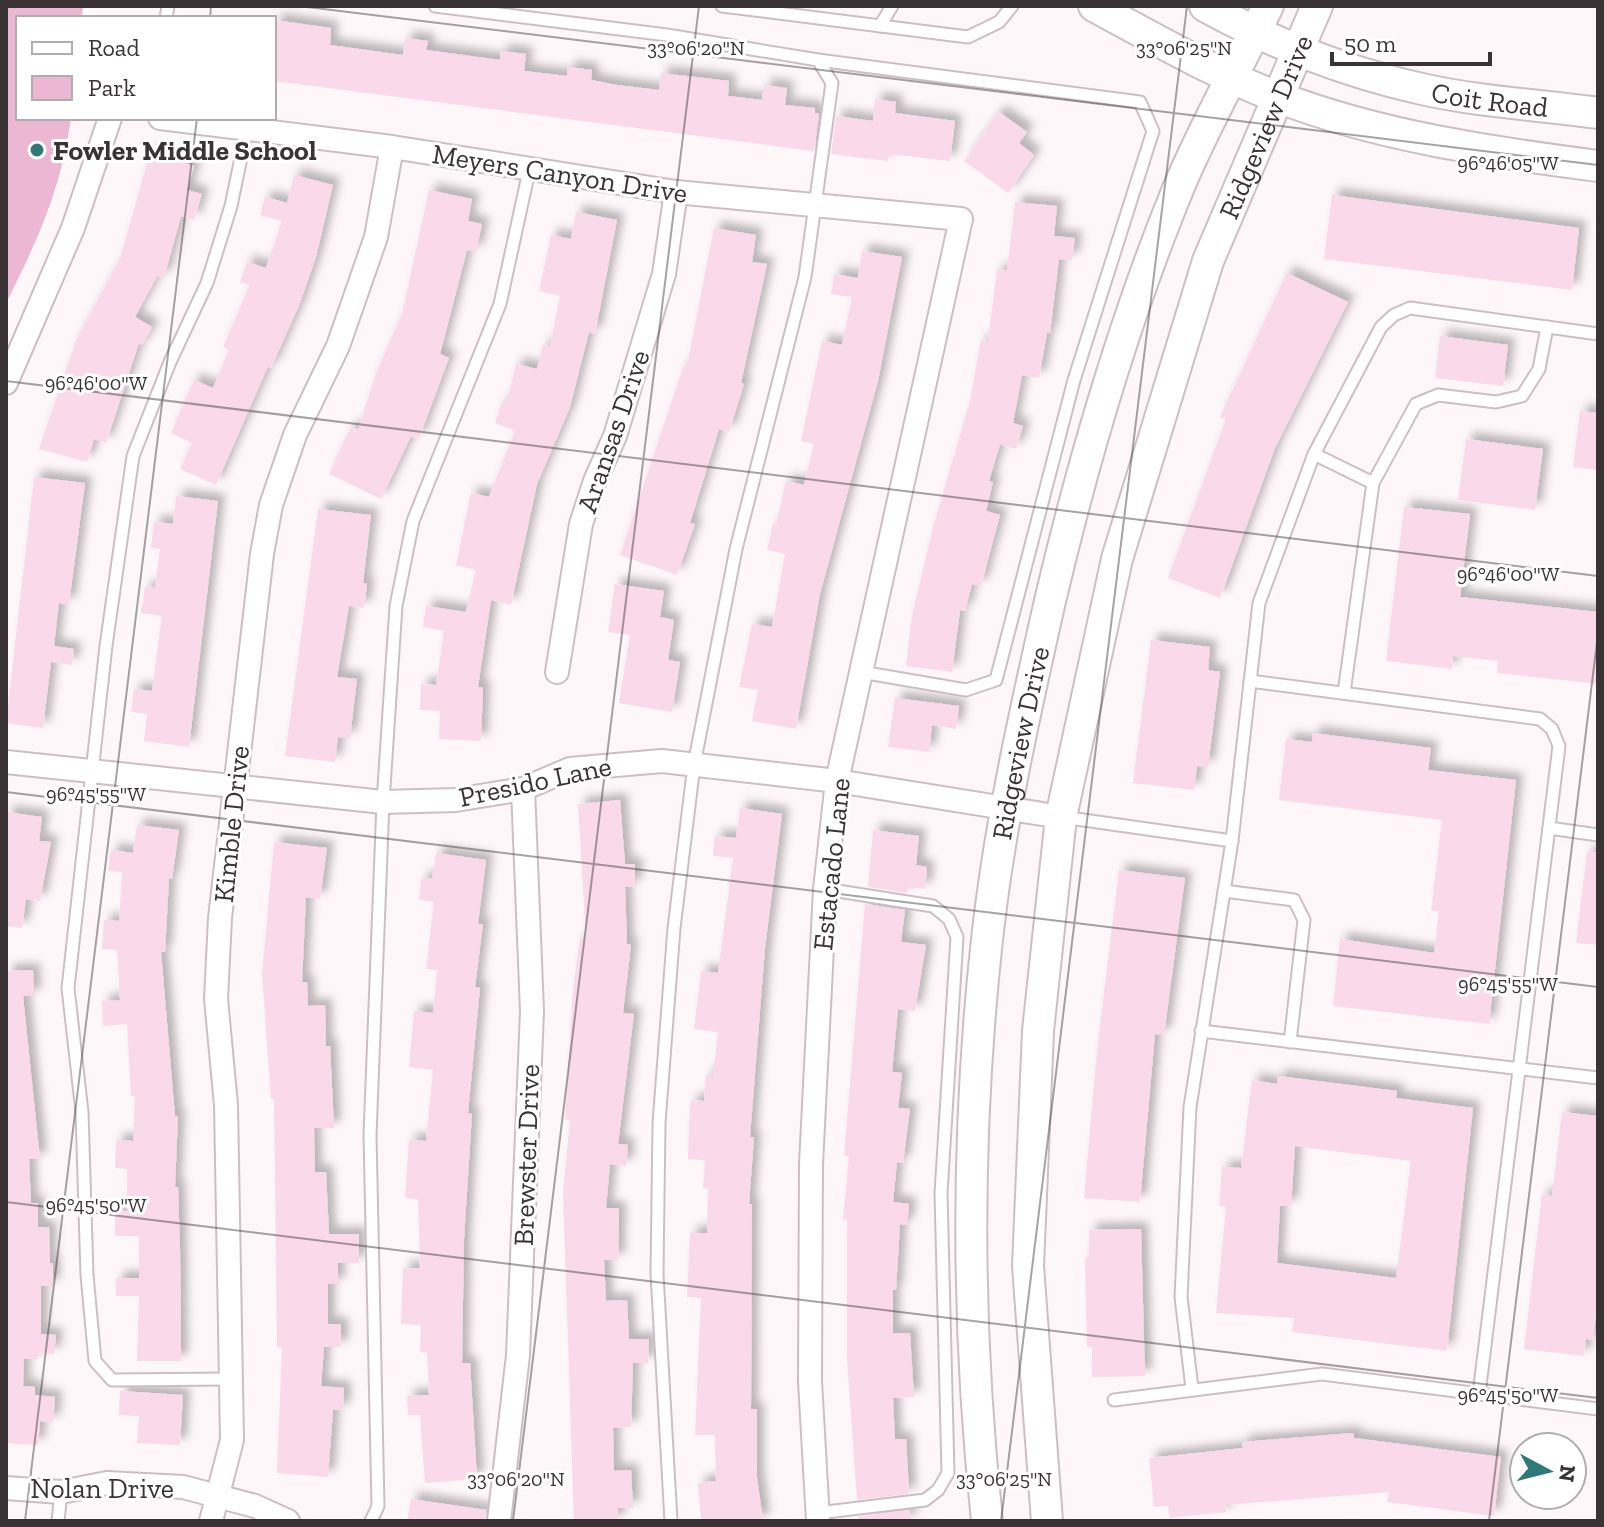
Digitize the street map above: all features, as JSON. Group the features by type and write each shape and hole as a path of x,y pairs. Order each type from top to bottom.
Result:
{"main road":[{"name":"Coit Road","path":"1094,6 1229,77 1316,110 1477,150 1598,166"},
{"name":"Coit Road","path":"1205,6 1255,33 1349,70 1425,90 1598,113"},
{"name":"Ridgeview Drive","path":"987,1521 978,1402 972,1244 976,1095 986,948 1007,808 1026,707 1082,473 1122,341 1163,230 1229,77 1268,6"},
{"name":"Ridgeview Drive","path":"1047,1521 1028,1266 1038,1031 1061,817 1117,559 1208,261 1317,6"}],"street":[{"path":"6,383 73,228 109,120"},
{"name":"Meyers Canyon Drive","path":"176,120 392,147 676,192 961,219"},
{"name":"Kimble Drive","path":"211,1521 232,1440 226,1105 216,999 234,787 271,505 295,435 338,346 376,237 392,147"},
{"name":"Aransas Drive","path":"557,672 581,524 595,481 615,436 664,274 676,192"},
{"name":"Estacado Lane","path":"818,1517 810,1381 811,1164 825,889 837,781 961,219"},
{"name":"Presido Lane","path":"6,762 383,802 456,800 523,789 570,769 608,763 662,761 837,781 1061,817"},
{"name":"Brewster Drive","path":"499,1521 518,1355 532,1011 523,789"},
{"name":"Nolan Drive","path":"6,1488 61,1492 107,1483 145,1483 218,1494 288,1521"}],"lane":[{"path":"435,6 667,35 818,60 1140,102 1153,131 1074,380 996,680 966,690 861,672"},
{"path":"722,6 968,37 999,22 1012,6"},
{"path":"816,6 829,19"},
{"path":"880,26 892,6"},
{"path":"671,1521 657,1274 659,1123 674,928 694,765 736,549 805,277 817,206 832,83 818,60"},
{"path":"232,1379 112,1380 95,1361 87,1275 82,1112 68,988 133,456 170,362 207,283 231,206 247,129"},
{"path":"371,1521 378,1506 370,1135 383,802 396,606 413,521 500,304 529,171"},
{"path":"1192,1388 1181,1297 1190,1107 1232,841 1259,603 1314,454 1381,327 1394,315 1410,308 1598,334"},
{"path":"1344,693 1373,483 1416,404 1438,395 1496,402 1522,396 1539,369 1547,327"},
{"path":"1314,454 1373,483"},
{"path":"1250,681 1540,719 1552,729 1559,746 1479,1394"},
{"path":"1061,817 1232,841"},
{"path":"1549,828 1598,835"},
{"path":"818,1517 925,1500 938,1490 948,1473 941,1193 957,937 949,919 933,906 825,889"},
{"path":"1224,891 1294,900 1304,920 1290,1042"},
{"path":"1201,1031 1598,1078"},
{"path":"1114,1400 1322,1374 1598,1409"},
{"path":"58,1521 61,1492"}],"green space":[{"name":"Fowler Middle School","path":"6,6 83,6 82,16 16,16 16,120 71,120 47,214 6,303"}],"building":[{"path":"276,20 331,28 330,45 403,55 405,38 428,41 426,50 500,60 501,51 526,54 524,71 567,76 568,67 592,70 591,80 617,85 659,90 661,73 729,81 728,96 762,100 764,85 787,88 785,105 815,108 815,113 819,114 814,151 276,81"},
{"path":"875,99 896,102 895,113 955,121 950,161 889,154 888,161 831,154 836,116 873,121"},
{"path":"999,112 1027,132 1019,143 1034,155 1008,193 964,161"},
{"path":"150,153 194,166 187,190 202,194 194,220 181,216 164,278 157,276 135,317 152,327 142,345 139,343 106,443 94,439 87,462 39,449 77,338 120,259"},
{"path":"294,175 333,185 316,257 300,303 271,368 268,366 216,485 180,469 192,443 171,433 194,380 213,388 229,350 223,347 250,285 240,282 247,262 266,268 282,221 260,215 265,197 287,203"},
{"path":"429,190 472,199 468,221 482,224 476,252 467,250 440,354 449,358 419,438 411,436 381,499 329,474 351,427 358,430 375,376 402,314"},
{"path":"1332,195 1579,228 1572,290 1324,259"},
{"path":"1015,202 1057,206 1054,236 1075,238 1072,260 1059,259 1050,333 1047,333 1039,378 1022,375 1013,423 1023,426 1016,449 1000,444 989,481 993,482 986,511 1000,515 981,586 972,584 965,611 960,610 952,672 906,666 912,616 934,524 970,401 981,340 988,341 997,270 1007,271"},
{"path":"576,212 617,220 595,334 589,332 570,407 537,484 511,605 491,600 478,687 483,687 481,741 439,739 440,711 420,710 421,684 436,685 444,631 423,627 426,606 466,612 476,570 456,565 471,493 489,497 515,431 495,423 502,403 506,405 516,364 537,369 543,345 550,347 560,296 539,291 551,235 571,239"},
{"path":"714,228 756,235 752,262 767,264 741,383 744,384 729,432 719,429 690,523 695,524 677,575 620,555 684,365 687,366"},
{"path":"862,251 902,257 878,381 820,594 796,729 752,721 758,690 739,687 752,624 772,627 785,554 767,550 773,524 776,525 786,481 804,485 814,444 801,441 822,341 842,345 852,297 831,294 834,274 858,278"},
{"path":"1287,273 1348,302 1275,448 1220,598 1168,578 1226,419 1220,417"},
{"path":"1440,336 1508,345 1503,386 1435,378"},
{"path":"1580,411 1598,413 1598,470 1573,467"},
{"path":"1466,439 1543,449 1535,510 1458,500"},
{"path":"34,477 85,483 69,604 59,603 54,646 74,649 72,665 51,662 43,728 6,723"},
{"path":"176,496 218,501 189,747 144,741 147,714 131,712 134,689 152,691 162,616 141,613 145,587 155,588 160,549 151,548 154,522 173,524"},
{"path":"1404,507 1470,514 1460,597 1598,612 1598,684 1497,673 1498,661 1453,656 1452,669 1386,661"},
{"path":"318,509 371,515 363,583 367,584 364,608 349,606 337,677 357,679 350,738 338,737 335,762 285,756"},
{"path":"615,584 664,591 660,617 674,620 668,660 680,662 672,712 619,703 630,635 608,632"},
{"path":"1151,640 1210,647 1208,670 1220,672 1208,767 1197,766 1194,790 1133,783"},
{"path":"895,698 959,706 956,729 932,725 929,752 888,747"},
{"path":"1313,733 1431,748 1428,770 1516,780 1489,1024 1333,1006 1340,939 1434,953 1439,911 1431,911 1442,820 1279,800 1286,739 1312,742"},
{"path":"620,800 625,864 635,864 635,886 625,887 627,944 631,945 623,1013 634,1014 618,1144 628,1145 626,1166 610,1164 606,1208 619,1208 618,1260 604,1260 606,1301 627,1300 629,1339 649,1339 648,1363 633,1363 631,1427 613,1428 614,1471 631,1470 633,1508 618,1508 618,1521 574,1521 563,1193 570,1120 565,1119 573,991 580,938 586,939 578,804"},
{"path":"740,808 782,814 765,948 750,1137 754,1137 749,1204 752,1204 751,1409 757,1409 757,1477 763,1521 701,1521 698,1483 716,1481 715,1435 695,1435 701,1298 687,1297 690,1233 707,1233 708,1189 703,1188 705,1160 688,1159 689,1123 691,1100 704,1101 706,1075 713,1075 718,1032 694,1029 701,971 718,973 733,858 713,856 715,836 736,838"},
{"path":"6,812 42,817 39,841 51,842 40,901 26,899 22,928 6,926"},
{"path":"137,825 179,830 172,879 169,879 165,952 161,952 175,1116 178,1116 175,1187 178,1187 181,1361 137,1361 139,1296 116,1296 116,1278 139,1278 139,1236 115,1236 115,1211 127,1211 127,1169 115,1168 116,1140 133,1141 135,1096 131,1096 127,1024 103,1026 102,1001 120,1000 117,950 102,949 104,920 119,921 122,872 108,871 111,850 133,853"},
{"path":"873,830 919,836 916,865 927,867 925,889 908,887 907,893 868,887"},
{"path":"274,842 327,848 320,899 306,897 302,982 307,982 308,1006 325,1005 326,1046 330,1046 334,1128 314,1128 315,1172 326,1172 329,1234 359,1234 359,1263 338,1263 338,1284 328,1284 328,1324 341,1324 341,1347 324,1347 321,1386 344,1388 343,1410 333,1410 328,1477 277,1473 282,1347 277,1347 274,1099 271,1099 262,974"},
{"path":"1587,852 1598,853 1598,945 1576,943"},
{"path":"436,853 486,860 478,924 483,924 475,987 480,988 468,1113 472,1114 464,1239 462,1363 470,1363 477,1479 425,1483 420,1415 408,1415 407,1396 429,1395 427,1353 420,1352 421,1325 401,1324 403,1268 420,1268 418,1199 405,1198 409,1140 426,1141 433,1070 409,1067 414,1011 433,1013 437,970 426,969 434,902 419,900 421,878 432,879"},
{"path":"1119,870 1185,878 1164,1035 1155,1034 1140,1202 1084,1198 1097,1050"},
{"path":"865,904 905,910 901,942 926,945 915,1011 898,1009 892,1072 902,1073 898,1108 910,1109 903,1163 897,1162 893,1202 909,1204 907,1225 900,1224 896,1290 893,1290 893,1333 910,1333 914,1397 893,1398 895,1439 906,1439 909,1490 908,1494 857,1500 847,1358 847,1220 843,1219 849,1156 844,1156"},
{"path":"33,970 34,996 23,996 40,1159 29,1159 31,1203 38,1203 38,1227 49,1227 50,1263 53,1263 53,1286 41,1286 41,1334 56,1335 54,1354 38,1353 38,1359 24,1359 23,1386 35,1387 35,1395 55,1397 53,1422 40,1421 38,1445 6,1443 6,971"},
{"path":"1278,1076 1397,1091 1396,1098 1473,1108 1447,1351 1292,1332 1294,1318 1216,1313 1226,1207 1219,1206 1222,1167 1241,1168 1252,1080 1277,1084","holes":["1295,1146 1411,1161 1396,1278 1277,1263 1280,1206 1291,1206"]},
{"path":"1562,1112 1598,1116 1598,1297 1593,1340 1586,1339 1584,1356 1524,1349 1542,1194 1552,1196"},
{"path":"1141,1229 1145,1376 1092,1377 1092,1347 1087,1347 1085,1257 1089,1257 1089,1230"},
{"path":"120,1391 183,1395 180,1445 137,1443 139,1416 119,1415"},
{"path":"1353,1433 1354,1438 1501,1457 1494,1516 1387,1502 1389,1492 1225,1505 1226,1512 1170,1518 1168,1506 1154,1507 1149,1458 1243,1448 1242,1442"},
{"path":"411,1499 486,1510 485,1521 407,1521"},
{"path":"909,1510 910,1521 858,1521 858,1517"}],"place":[{"name":"Fowler Middle School","path":"37,150"}]}
